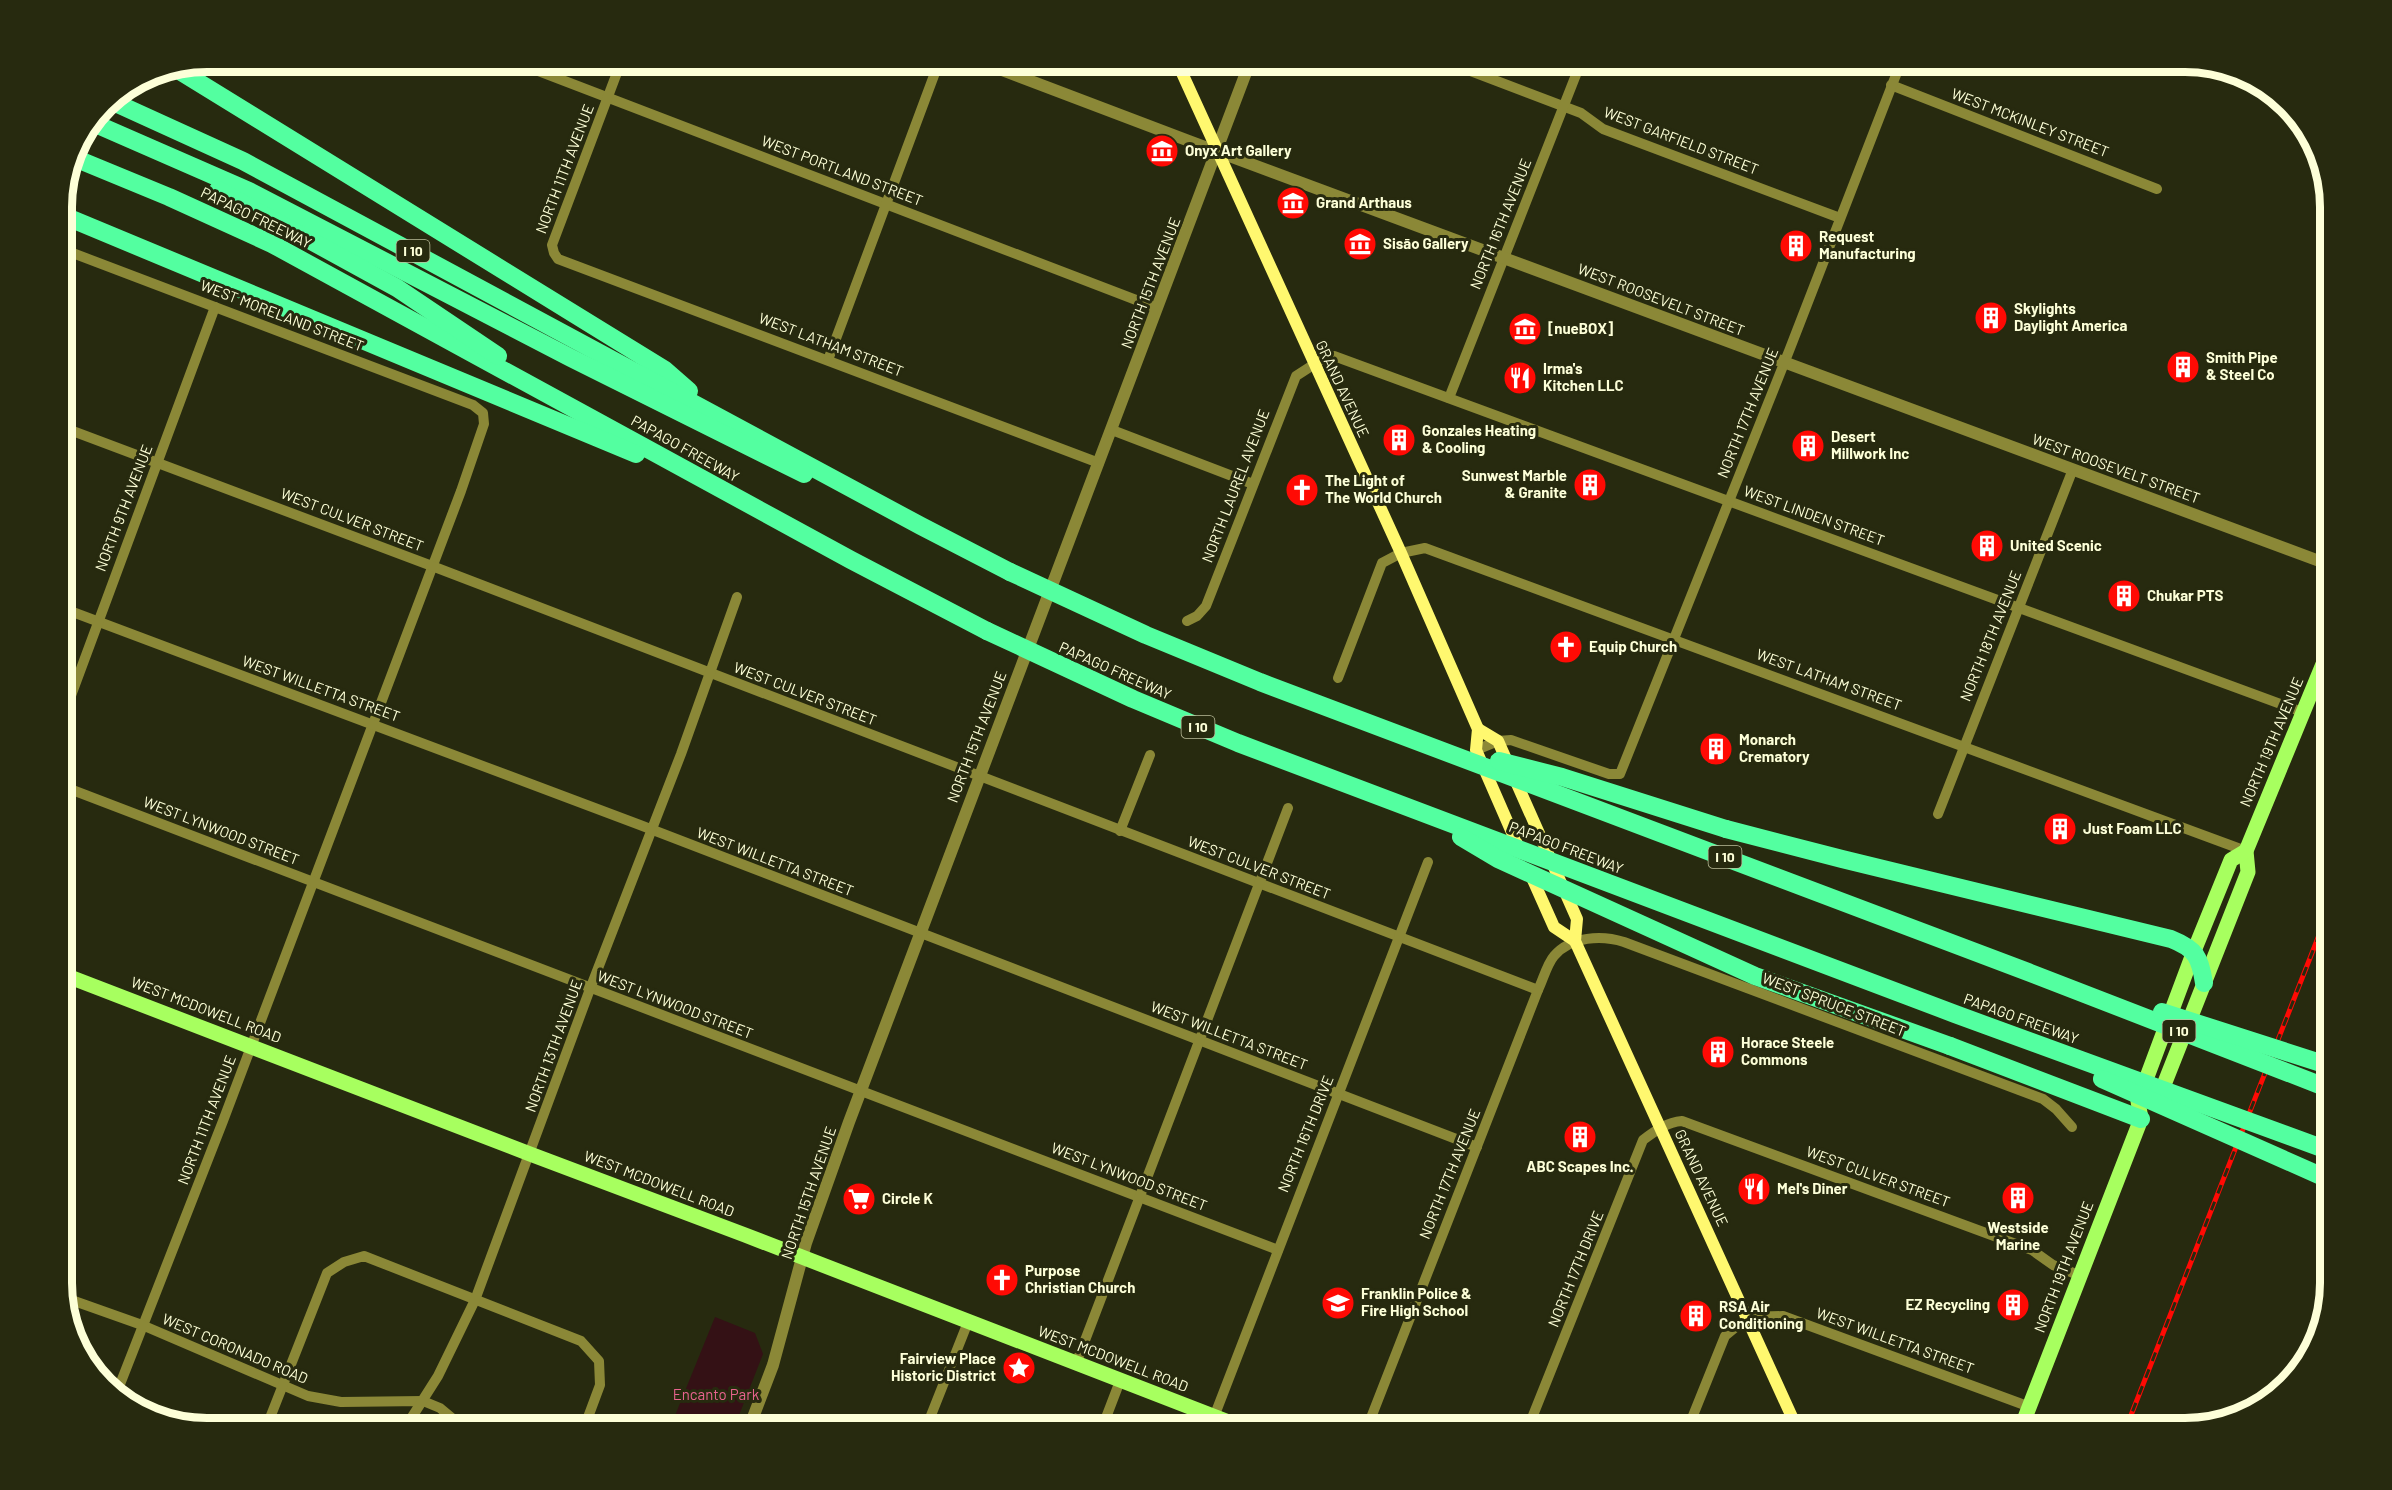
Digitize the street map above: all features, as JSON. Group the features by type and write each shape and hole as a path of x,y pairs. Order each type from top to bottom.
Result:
{"highway":[{"path":"186,74 664,370 711,412"},
{"path":"182,75 200,83"},
{"name":"I 10","path":"119,105 243,161 921,526 1010,572 1126,626 1201,658 2320,1085"},
{"path":"100,125 249,191 765,456 921,526"},
{"path":"93,135 226,193 357,266 432,310 573,407"},
{"name":"PAPAGO FREEWAY","path":"80,161 169,197 272,244 987,631 1170,715 1415,811 1955,1014 2320,1147"},
{"path":"72,221 721,489"},
{"path":"1422,742 1562,777 1707,824 2171,939 2194,951 2201,962 2204,983"},
{"path":"1415,811 1498,859 1755,976 2141,1119"},
{"path":"2028,972 2320,1063"},
{"path":"1955,1014 2320,1176"}],"main road":[{"name":"GRAND AVENUE","path":"1182,72 1479,729"},
{"name":"NORTH 19TH AVENUE","path":"2141,1119 2155,1108 2248,872 2246,851 2320,672"},
{"path":"1476,750 1479,729 1498,741"},
{"name":"GRAND AVENUE","path":"1498,741 1577,919 1575,942"},
{"name":"GRAND AVENUE","path":"1476,750 1554,927 1575,942 1793,1418"},
{"name":"NORTH 19TH AVENUE","path":"2025,1418 2141,1119 2138,1101 2194,951 2231,860 2246,851"},
{"name":"WEST MCDOWELL ROAD","path":"72,978 1214,1417"}],"street":[{"name":"WEST PORTLAND STREET","path":"542,72 1157,308"},
{"name":"NORTH 11TH AVENUE","path":"554,253 552,245 617,72"},
{"path":"828,360 935,72"},
{"name":"WEST ROOSEVELT STREET","path":"1008,72 2320,561"},
{"name":"NORTH 15TH AVENUE","path":"753,1418 773,1365 802,1257 860,1091 1246,72"},
{"name":"WEST GARFIELD STREET","path":"1474,72 1581,112 1603,129 1840,218"},
{"name":"NORTH 16TH AVENUE","path":"1449,398 1577,72"},
{"name":"NORTH 17TH AVENUE","path":"1498,741 1512,740 1610,774 1620,774 1897,72"},
{"name":"WEST MCKINLEY STREET","path":"1891,85 2157,189"},
{"name":"WEST MORELAND STREET","path":"72,253 473,405 483,413 484,418"},
{"name":"WEST LATHAM STREET","path":"554,253 558,259 1099,463"},
{"name":"NORTH 9TH AVENUE","path":"72,692 215,307"},
{"name":"WEST LINDEN STREET","path":"1314,363 1327,356 1334,356 2019,606 2304,713"},
{"name":"NORTH LAUREL AVENUE","path":"1187,621 1197,616 1206,606 1296,376 1314,363"},
{"name":"NORTH 11TH AVENUE","path":"119,1386 224,1121 475,452 484,418"},
{"path":"1112,430 1253,484"},
{"name":"WEST CULVER STREET","path":"72,431 432,566 1259,885 1538,990"},
{"name":"NORTH 18TH AVENUE","path":"1938,814 2073,469"},
{"name":"WEST LATHAM STREET","path":"1401,553 1425,548 1964,745 2246,851"},
{"path":"1338,678 1382,563 1401,553"},
{"name":"NORTH 13TH AVENUE","path":"412,1418 438,1376 475,1300 737,597"},
{"name":"WEST WILLETTA STREET","path":"72,612 652,830 1477,1147"},
{"path":"1476,750 1498,741"},
{"path":"1120,831 1150,755"},
{"name":"WEST LYNWOOD STREET","path":"72,790 1278,1250"},
{"path":"1076,1364 1288,808"},
{"name":"NORTH 16TH DRIVE","path":"1214,1417 1428,862"},
{"name":"WEST SPRUCE STREET","path":"1575,942 1608,937 1624,942 2043,1099 2056,1109 2072,1127"},
{"name":"NORTH 17TH AVENUE","path":"1371,1418 1538,990 1554,956 1575,942"},
{"name":"WEST CULVER STREET","path":"1661,1128 1682,1121 2032,1250 2053,1265 2081,1276"},
{"name":"NORTH 17TH DRIVE","path":"1532,1418 1643,1140 1661,1128"},
{"path":"270,1418 327,1273 344,1262 364,1256 581,1341 599,1361 600,1385 588,1418"},
{"name":"WEST CORONADO ROAD","path":"73,1300 142,1325 308,1396 341,1402 423,1401 441,1408 452,1418"},
{"name":"WEST WILLETTA STREET","path":"1748,1317 1783,1316 2030,1407"},
{"path":"1692,1418 1725,1336 1748,1317"},
{"path":"930,1418 968,1322"},
{"path":"1105,1418 1120,1381"}],"green space":[{"name":"Encanto Park","path":"715,1317 755,1333 763,1354 738,1418 674,1418"}],"railway":[{"path":"2130,1418 2320,933"}],"place":[{"name":"Onyx Art Gallery","path":"1162,151"},
{"name":"Grand Arthaus","path":"1293,203"},
{"name":"Sisāo Gallery","path":"1360,244"},
{"name":"Request Manufacturing","path":"1796,246"},
{"name":"Skylights Daylight America","path":"1991,318"},
{"name":"[nueBOX]","path":"1525,329"},
{"name":"Smith Pipe & Steel Co","path":"2183,367"},
{"name":"Irma's Kitchen LLC","path":"1520,378"},
{"name":"Gonzales Heating & Cooling","path":"1399,440"},
{"name":"Desert Millwork Inc","path":"1808,446"},
{"name":"Sunwest Marble & Granite","path":"1590,485"},
{"name":"The Light of The World Church","path":"1302,490"},
{"name":"United Scenic","path":"1987,546"},
{"name":"Chukar PTS","path":"2124,596"},
{"name":"Equip Church","path":"1566,647"},
{"name":"Monarch Crematory","path":"1716,749"},
{"name":"Just Foam LLC","path":"2060,829"},
{"name":"Horace Steele Commons","path":"1718,1052"},
{"name":"ABC Scapes Inc.","path":"1580,1137"},
{"name":"Mel's Diner","path":"1754,1189"},
{"name":"Westside Marine","path":"2018,1198"},
{"name":"Circle K","path":"859,1199"},
{"name":"Purpose Christian Church","path":"1002,1280"},
{"name":"Franklin Police & Fire High School","path":"1338,1303"},
{"name":"EZ Recycling","path":"2013,1305"},
{"name":"RSA Air Conditioning","path":"1696,1316"},
{"name":"Fairview Place Historic District","path":"1019,1368"}]}
